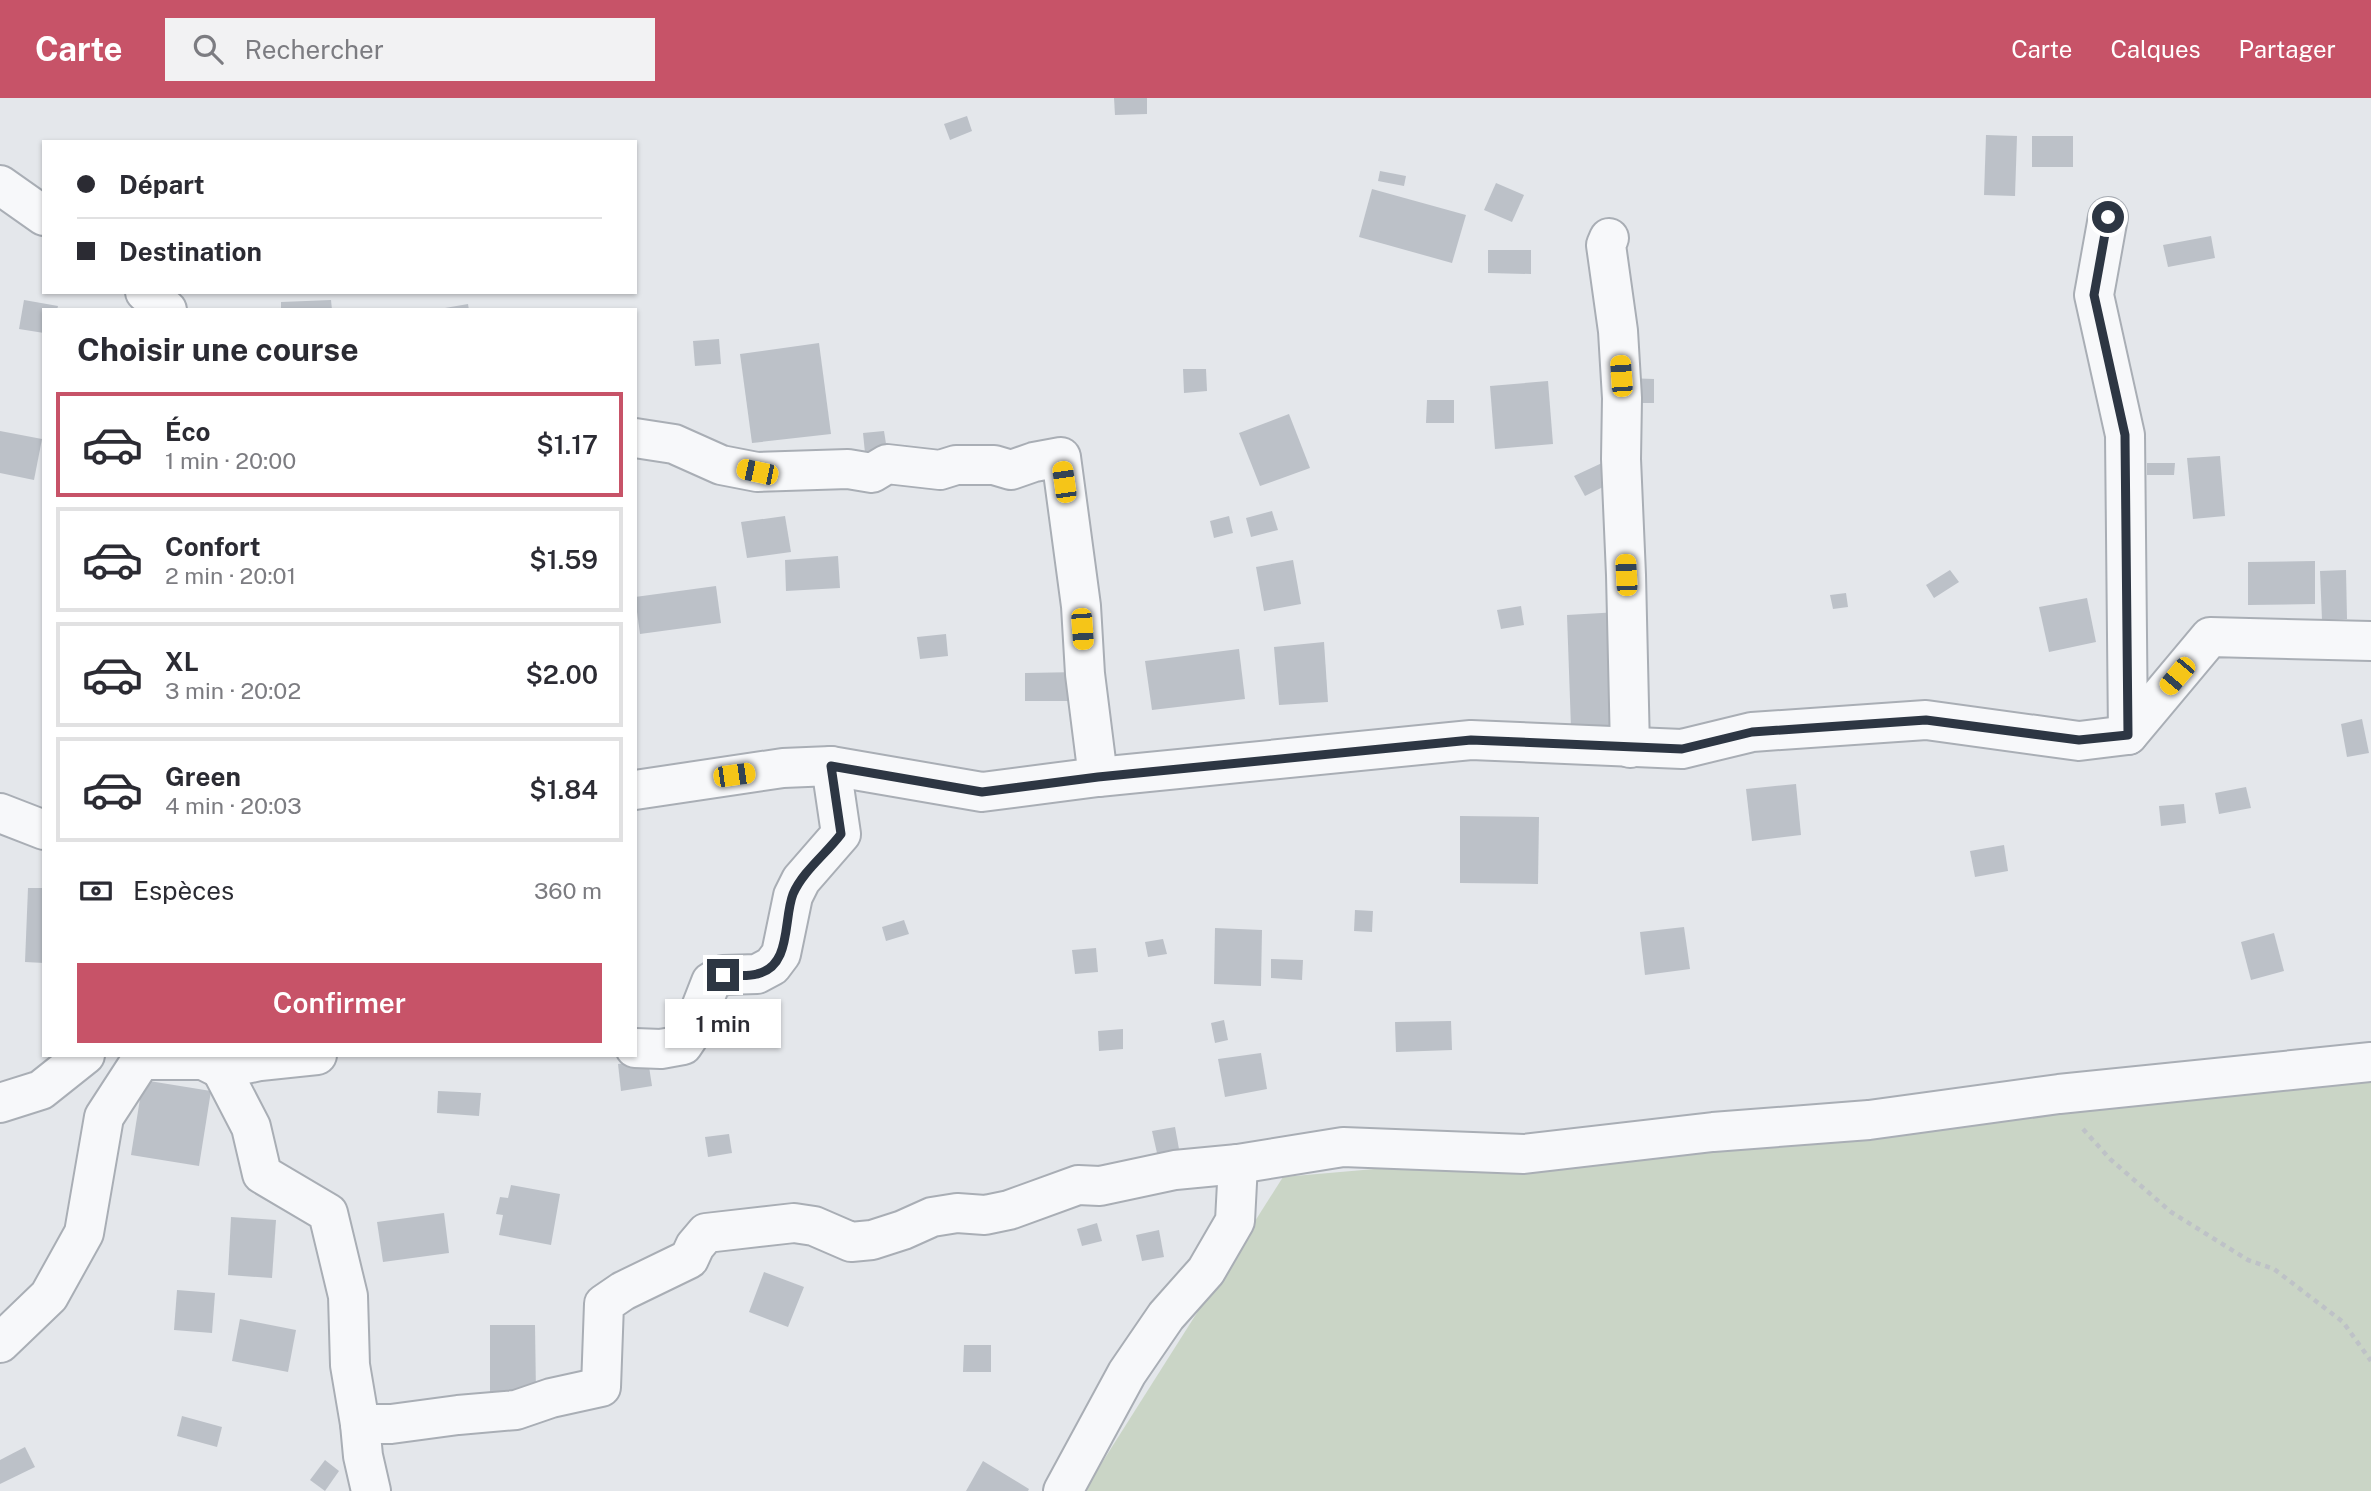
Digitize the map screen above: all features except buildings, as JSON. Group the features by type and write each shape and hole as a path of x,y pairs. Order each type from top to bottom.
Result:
{"street":[{"path":"0,185 42,215"},
{"path":"2108,217 2094,295 2125,435 2128,735"},
{"path":"1609,238 1606,245 1618,331 1622,398 1620,458 1630,748"},
{"path":"147,294 165,308"},
{"path":"637,438 674,444 721,465 757,472 848,469 872,473 887,464 940,470 956,465 994,465 1011,470 1061,457 1098,777"},
{"path":"637,790 783,768 831,766 982,792 1098,777 1471,740 1682,749 1752,732 1926,720 2079,740 2128,735 2210,637 2371,641"},
{"path":"637,1048 661,1049 683,1045 691,1034 712,982 723,975 757,974 772,966 781,954 793,896 801,880 841,834 831,766"},
{"path":"0,813 42,829"},
{"path":"0,1103 41,1090 82,1057"},
{"path":"221,1069 298,1057"},
{"path":"0,1343 49,1296 84,1233 104,1117 141,1060 203,1060 221,1069 251,1127 262,1174 328,1213 348,1296 350,1365 363,1456 371,1491"},
{"path":"360,1424 391,1424 516,1410 551,1398 601,1387 604,1304 623,1291 689,1259 706,1233 794,1223 814,1226 851,1242 872,1240 932,1217 957,1213 985,1215 1009,1210 1078,1185 1100,1186 1175,1170 1238,1164 1343,1147 1524,1154 1713,1132 1869,1120 2059,1094 2371,1062"},
{"path":"1063,1491 1127,1373 1166,1316 1206,1270 1235,1221 1238,1164"}],"path":[{"path":"2059,1094 2080,1125 2110,1159 2142,1188 2171,1212 2248,1260 2274,1269 2343,1322 2371,1361"}],"green space":[{"path":"2371,1082 2371,1491 1084,1491 1283,1177"}],"route":[{"path":"723,975 757,974 772,966 781,954 793,896 801,880 841,834 831,766 982,792 1098,777 1471,740 1682,749 1752,732 1926,720 2079,740 2128,735 2125,435 2094,295 2108,217"}]}
